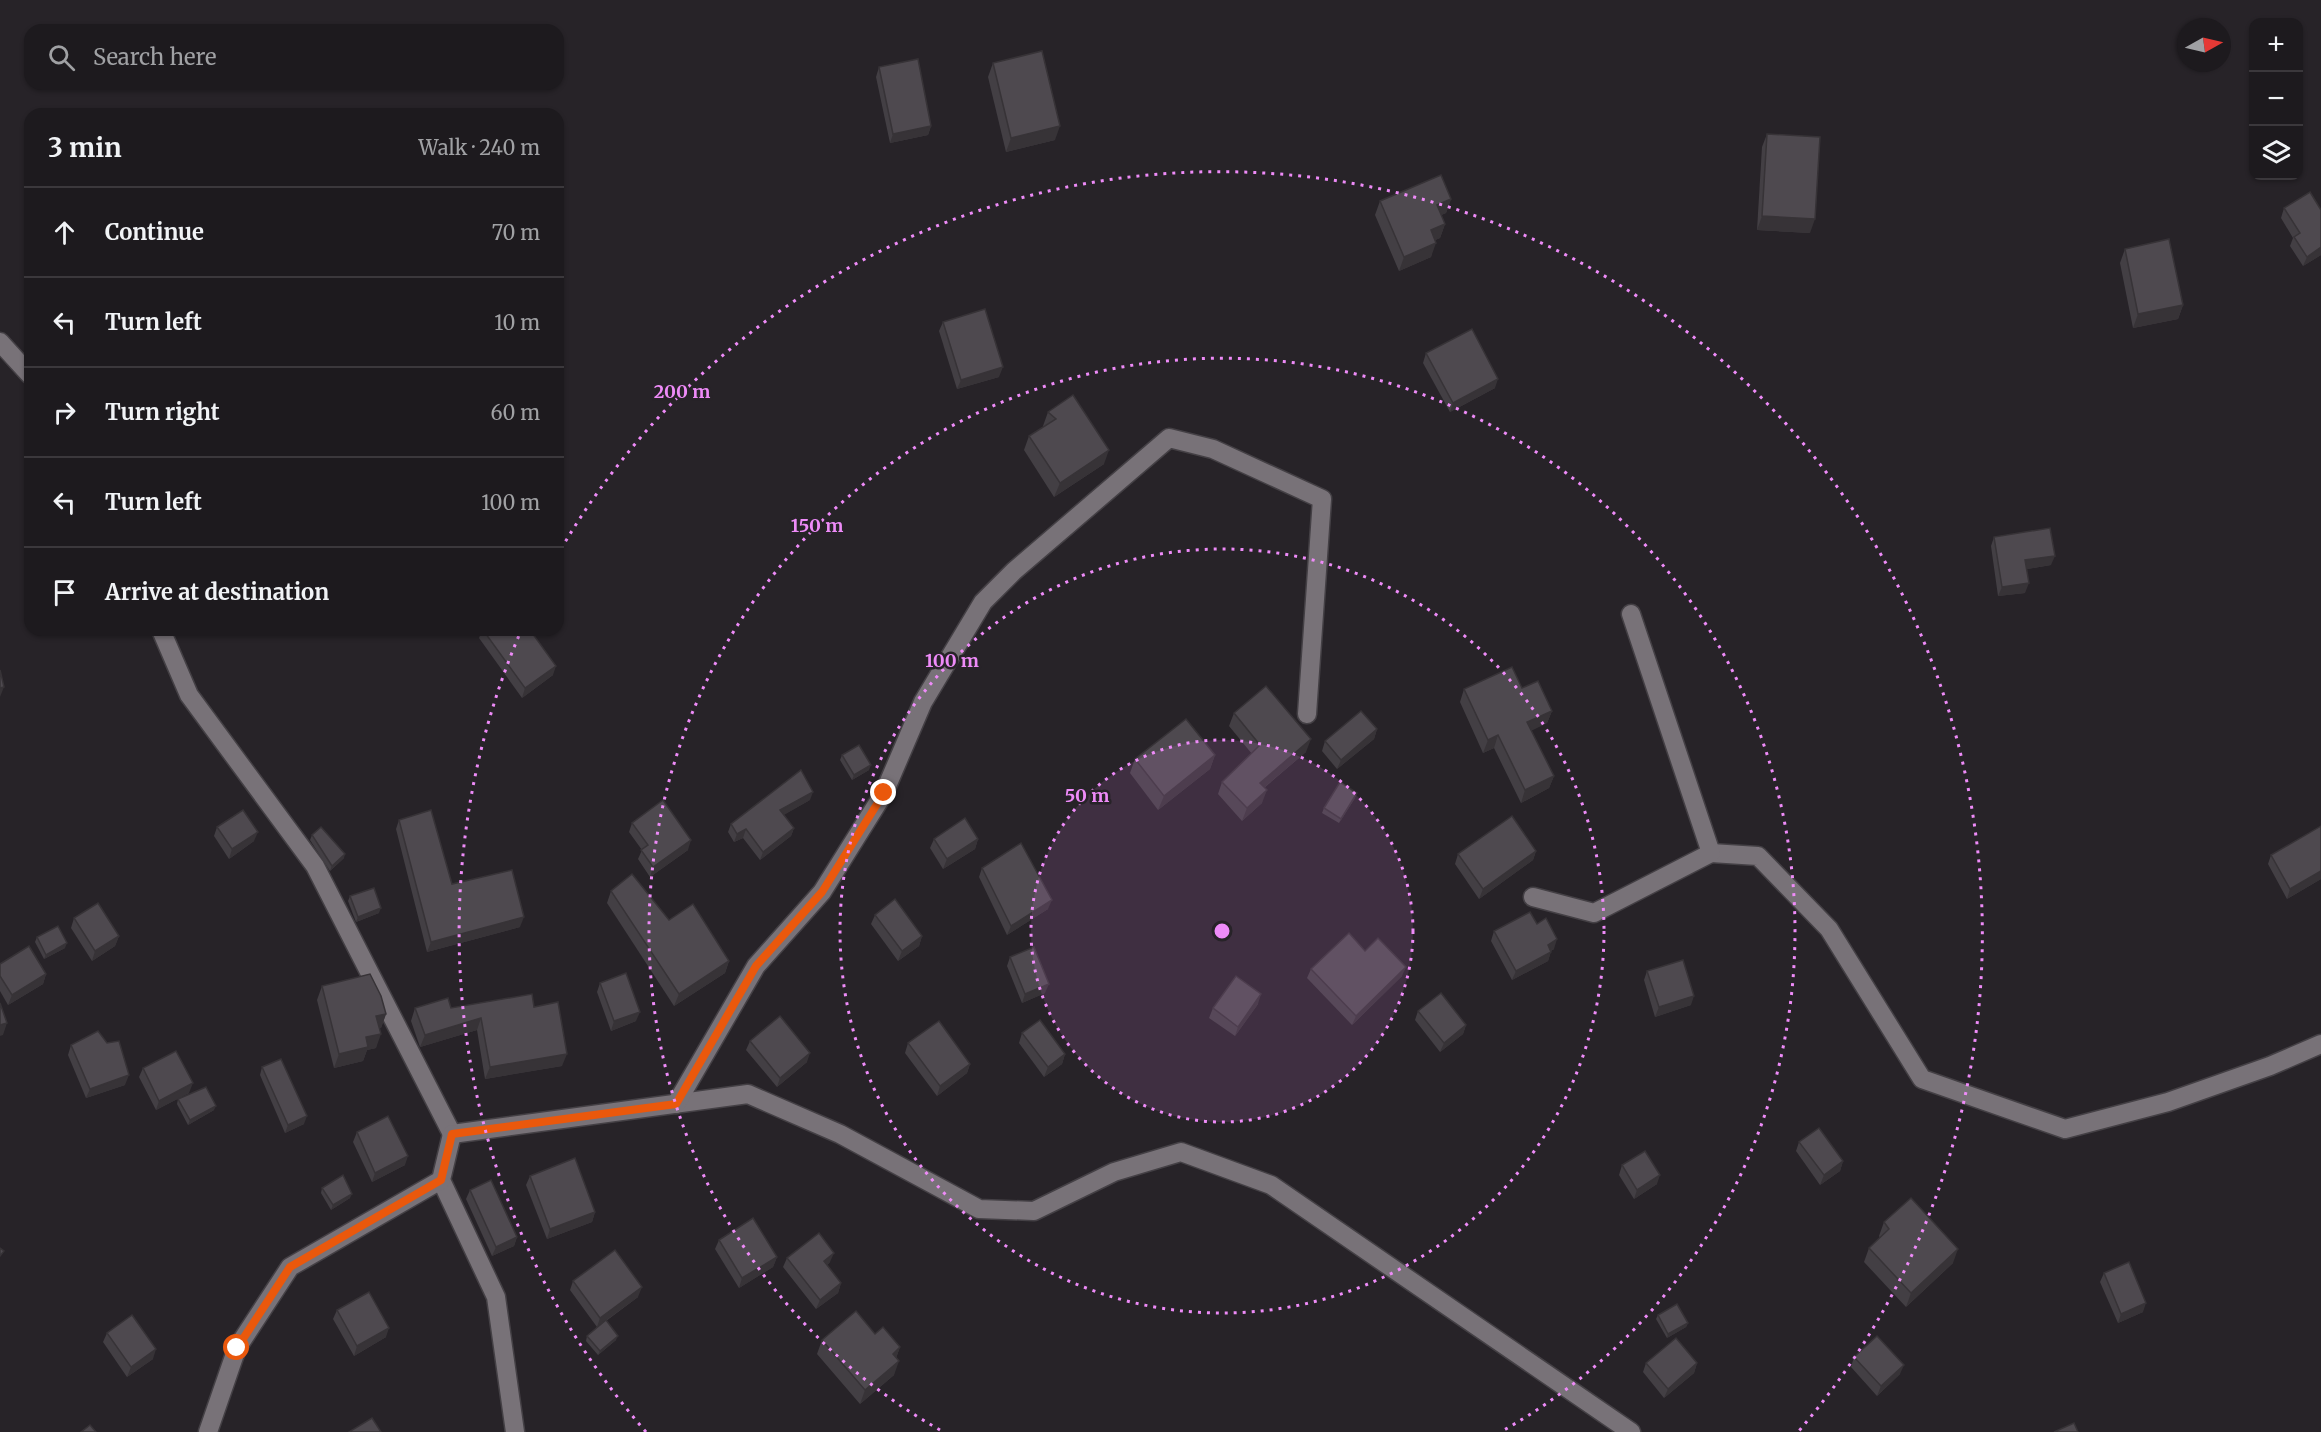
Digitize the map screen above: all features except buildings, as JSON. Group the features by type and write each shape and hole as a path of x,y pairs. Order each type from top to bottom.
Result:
{"street":[{"path":"0,342 24,368"},
{"path":"676,1104 756,966 822,892 884,793 923,702 983,602 1014,571 1169,438 1213,449 1322,499 1307,714"},
{"path":"1631,614 1711,853"},
{"path":"164,636 189,695 315,866 452,1134 441,1180 496,1297 514,1432"},
{"path":"1533,897 1594,913 1711,853 1758,856 1829,929 1922,1079 2065,1129 2168,1102 2270,1066 2321,1044"},
{"path":"452,1134 748,1094 840,1134 979,1209 1034,1211 1114,1172 1182,1152 1271,1185 1631,1432"},
{"path":"208,1432 237,1348 290,1267 441,1180"}],"route":[{"path":"237,1348 290,1267 441,1180 452,1134 676,1104 756,966 822,892 884,793"}]}
